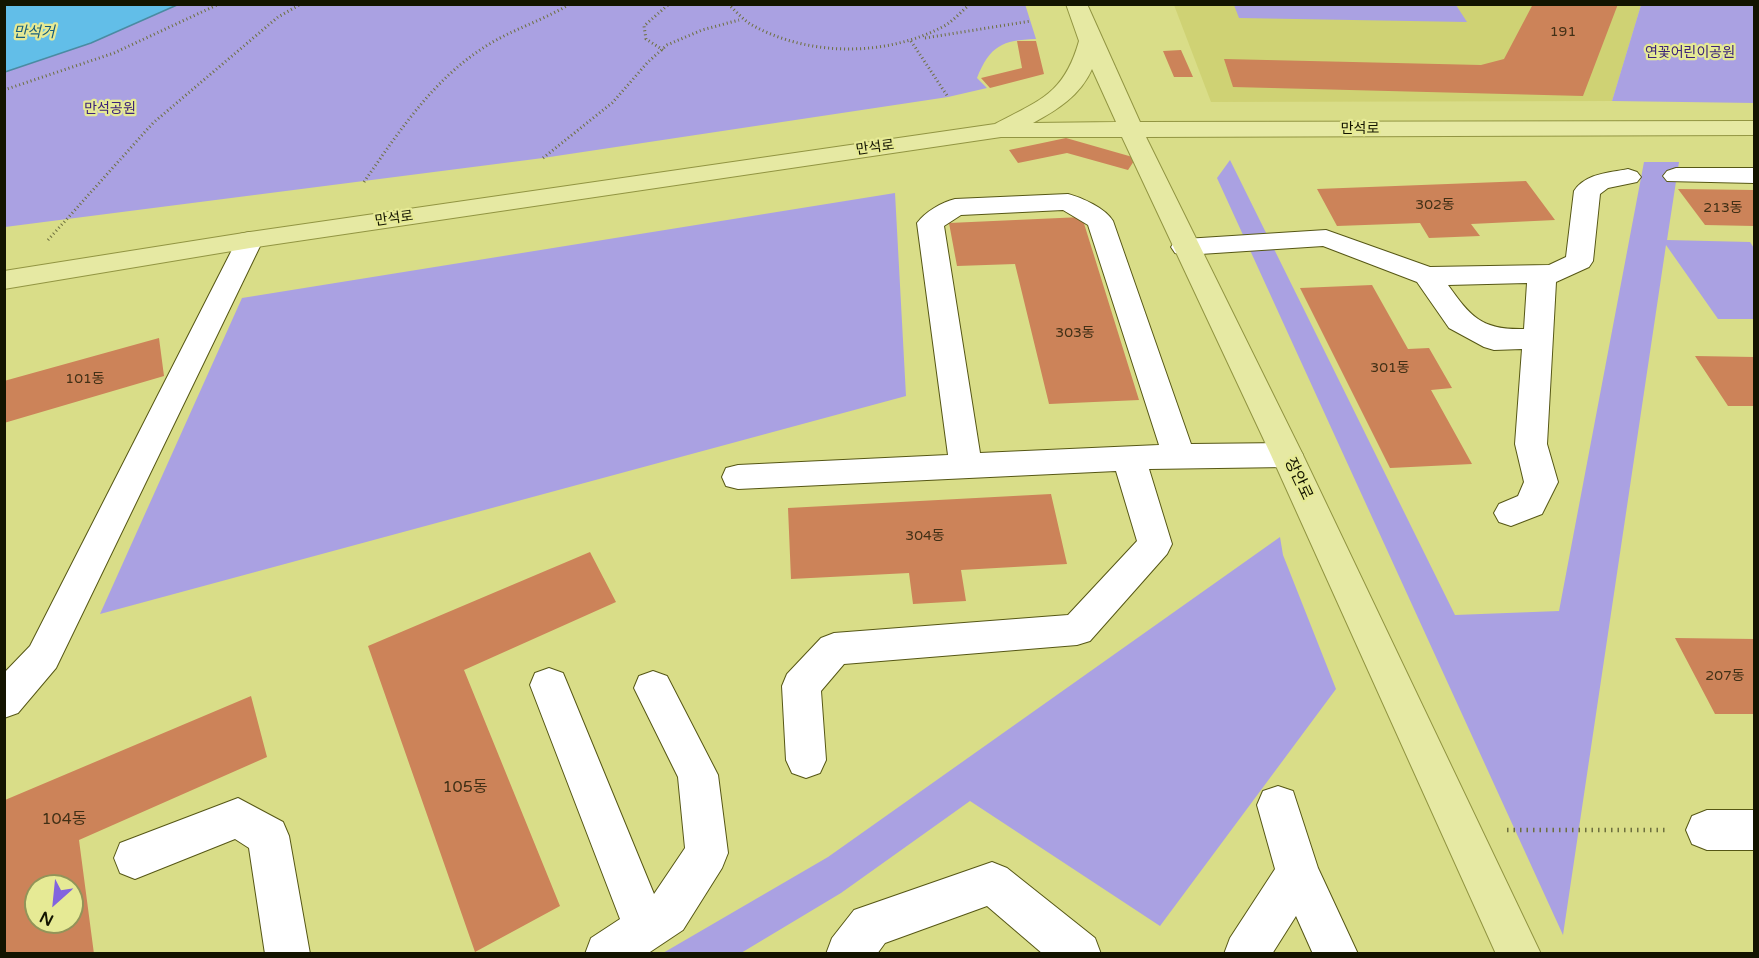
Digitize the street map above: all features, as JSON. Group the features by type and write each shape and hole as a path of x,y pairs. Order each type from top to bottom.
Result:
{"main road":[{"name":"장안로","path":"1076,4 1090,42 1185,247 1287,455 1519,954"},
{"path":"1001,130 1070,89 1086,60 1090,42"},
{"name":"만석로","path":"7,282 250,240 1001,130 1755,128"}],"lane":[{"path":"1676,176 1755,176"},
{"path":"1185,247 1326,238 1427,276 1554,274 1579,261 1587,191 1600,182 1628,177"},
{"path":"966,466 930,223 955,207 1068,202 1100,221 1179,456"},
{"path":"4,701 43,657 250,240"},
{"path":"1511,513 1530,505 1541,482 1531,444 1542,275"},
{"path":"1427,276 1459,321 1494,340 1538,339"},
{"path":"738,477 1179,456 1287,455"},
{"path":"806,760 801,686 834,649 1077,630 1155,544 1129,459"},
{"path":"549,685 646,928"},
{"path":"607,954 667,914 707,853 698,776 653,688"},
{"path":"1278,805 1298,873 1336,954"},
{"path":"135,858 238,818 268,836 285,952"},
{"path":"1707,830 1755,830"},
{"path":"1246,954 1298,873"},
{"path":"848,954 870,926 992,883 1079,954"}],"path":[{"path":"4,90 60,75 170,29 219,4"},
{"path":"7,282 153,123 278,17 301,4"},
{"path":"364,182 406,123 448,74 485,47 549,18 570,4"},
{"path":"663,50 646,39 644,26 669,4"},
{"path":"728,4 740,20 764,34 797,44 835,48 874,47 1031,21"},
{"path":"911,41 931,34 958,19 970,4"},
{"path":"543,158 611,104 637,78 649,61 663,50 688,35 740,20"},
{"path":"911,41 948,98"},
{"path":"1462,830 1707,830"}],"shaded area":[{"path":"1174,5 1641,5 1612,101 1211,102"}],"green space":[{"name":"만석공원","path":"1025,4 1036,39 1006,43 992,52 977,78 987,88 948,97 543,158 5,227 4,5"},
{"path":"1234,5 1456,5 1467,22 1239,18"},
{"name":"연꽃어린이공원","path":"1641,5 1754,5 1754,103 1612,101"},
{"path":"1230,160 1455,615 1559,611 1644,162 1679,162 1667,240 1750,242 1754,248 1754,319 1718,319 1666,245 1563,935 1217,178"},
{"path":"895,193 906,396 100,614 242,298"},
{"path":"1280,537 1283,555 1336,689 1160,926 970,801 841,893 741,953 663,953 828,857"}],"water":[{"name":"만석거","path":"5,4 177,5 91,43 5,72"}],"building":[{"path":"1533,4 1618,4 1583,96 1233,87 1224,59 1481,65 1504,59"},
{"path":"1017,41 1036,41 1044,74 990,88 981,78 1022,68"},
{"path":"1181,50 1193,77 1174,77 1163,51"},
{"path":"1066,138 1136,158 1128,170 1067,153 1018,163 1009,150"},
{"path":"1526,181 1555,220 1471,224 1480,236 1429,238 1420,223 1337,226 1317,189"},
{"path":"1678,189 1754,190 1754,226 1705,225"},
{"path":"1082,217 1139,400 1049,404 1015,264 957,266 949,223"},
{"path":"1372,285 1408,349 1429,348 1452,388 1431,390 1472,464 1390,468 1300,288"},
{"path":"159,338 164,376 4,423 4,381"},
{"path":"1695,356 1754,357 1754,406 1728,406"},
{"path":"1051,494 1067,564 961,570 966,601 913,604 909,573 791,579 788,508"},
{"path":"590,552 616,602 464,670 560,906 475,952 368,646"},
{"path":"1675,638 1754,639 1754,714 1715,714"},
{"path":"251,696 267,757 79,840 83,874 24,874 24,934 84,934 84,878 94,954 5,954 5,800"}]}
